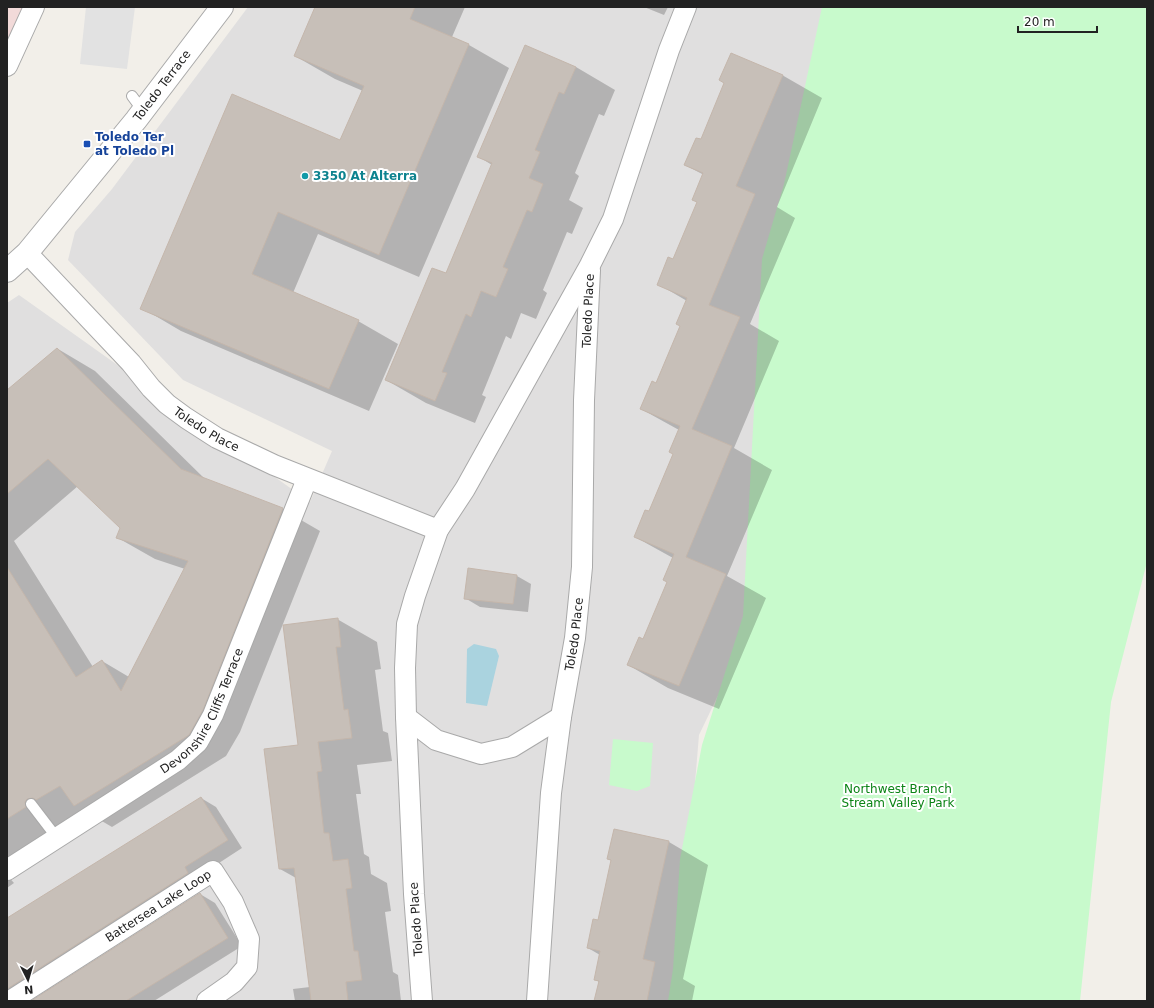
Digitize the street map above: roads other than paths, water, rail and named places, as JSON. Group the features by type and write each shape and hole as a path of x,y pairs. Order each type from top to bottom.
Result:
{"street":[{"path":"7,66 34,7"},
{"name":"Toledo Terrace","path":"7,271 27,253 138,104 222,7"},
{"name":"Toledo Place","path":"422,1001 414,894 406,716 405,668 407,624 438,530 465,489 590,265 613,219 669,50 686,7"},
{"name":"Toledo Place","path":"27,253 167,404 217,438 307,479 438,530"},
{"name":"Toledo Place","path":"537,1001 551,793 561,717 575,638 582,567 584,400 590,265"},
{"name":"Devonshire Cliffs Terrace","path":"7,870 178,760 198,742 213,715 307,479"},
{"path":"406,716 436,740 481,754 512,747 561,717"},
{"name":"Battersea Lake Loop","path":"10,1001 213,871 232,902 249,939 247,967 234,982 207,1001"}],"lane":[{"path":"32,804 57,838"}],"water":[{"path":"474,644 496,649 499,656 487,706 466,703 467,649"}],"place":[{"name":"Toledo Ter at Toledo Pl","path":"87,144"},
{"name":"3350 At Alterra","path":"305,176"}],"park label":[{"name":"Northwest Branch Stream Valley Park","path":"898,796"}]}
